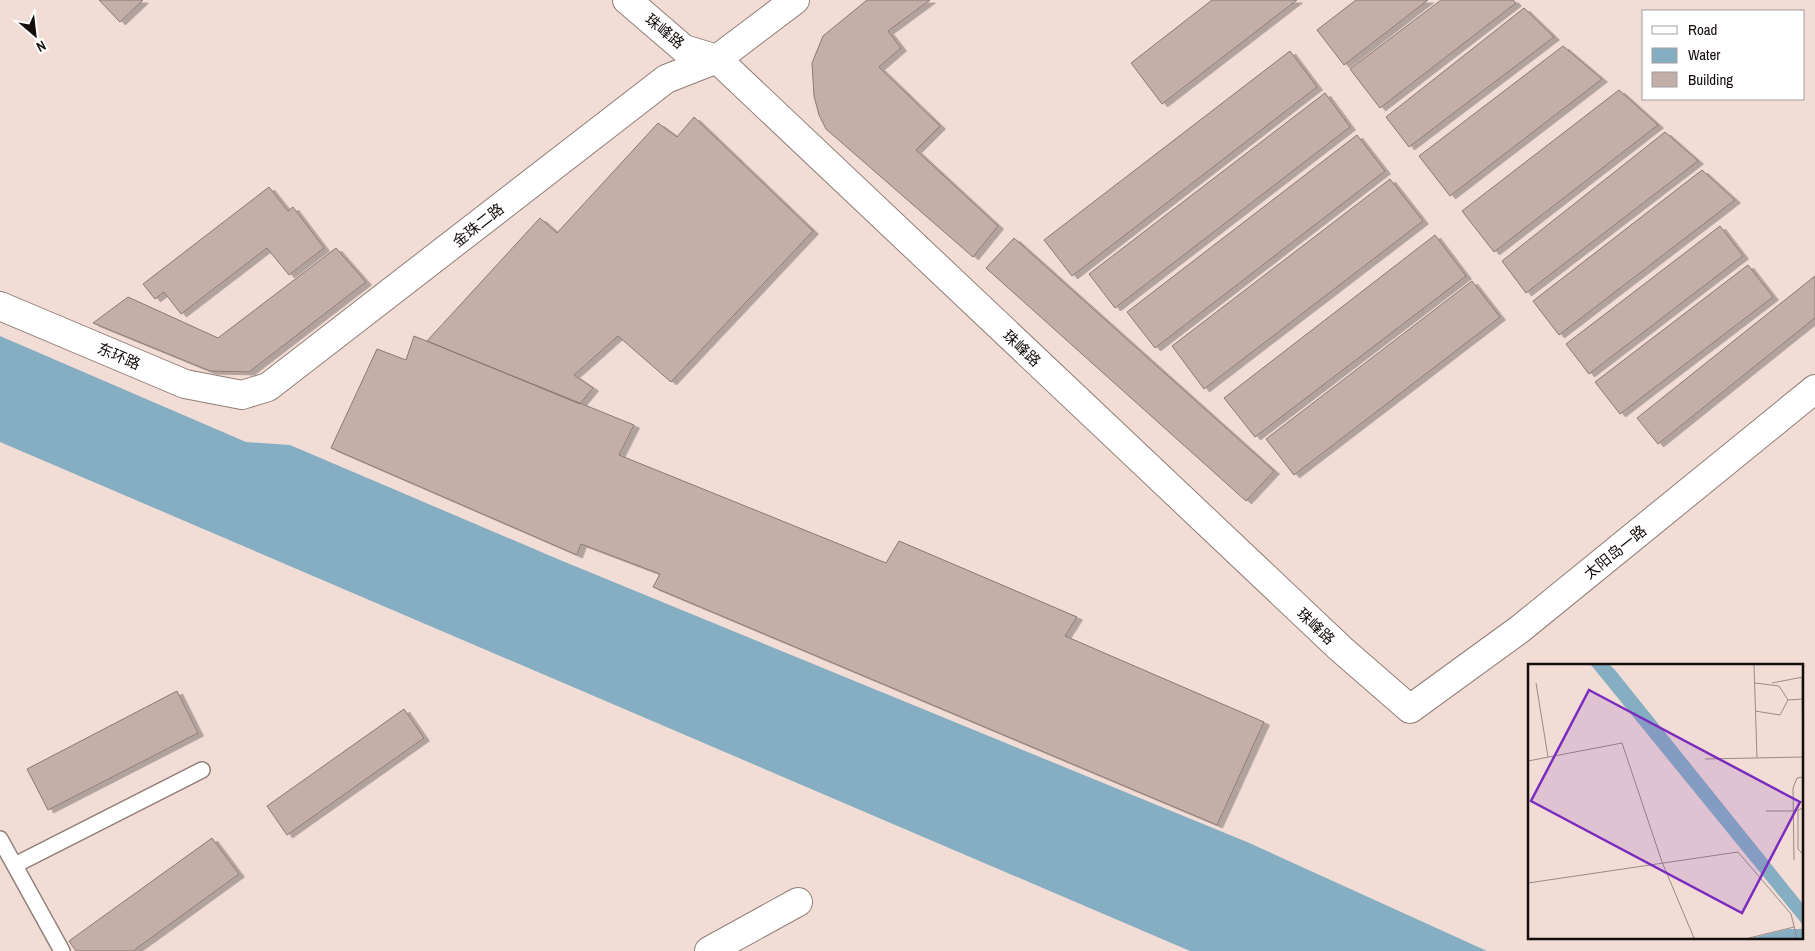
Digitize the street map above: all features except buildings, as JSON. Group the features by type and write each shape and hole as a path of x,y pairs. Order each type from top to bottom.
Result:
{"street":[{"name":"珠峰路","path":"627,0 684,49 717,59 1341,649 1410,708"},
{"name":"金珠二路","path":"242,395 268,387 666,80 717,59 795,0"},
{"name":"东环路","path":"0,306 186,384 242,395"},
{"name":"太阳岛一路","path":"1410,708 1520,629 1815,389"},
{"path":"709,951 798,902"}],"lane":[{"path":"14,866 202,770"},
{"path":"0,839 62,951"}],"water":[{"path":"0,336 246,442 290,445 560,560 1247,842 1487,951 1190,951 0,442"}]}
